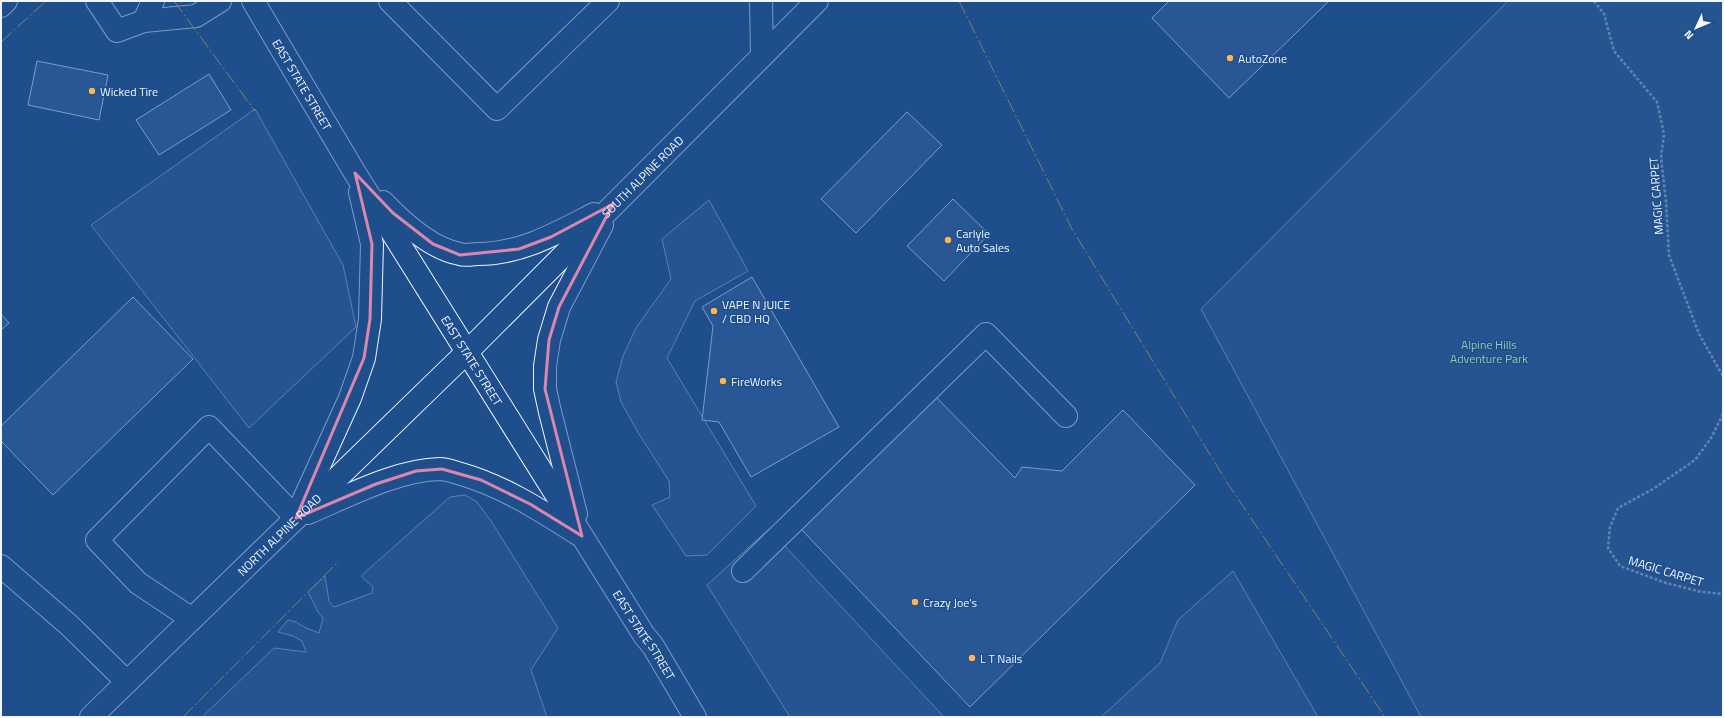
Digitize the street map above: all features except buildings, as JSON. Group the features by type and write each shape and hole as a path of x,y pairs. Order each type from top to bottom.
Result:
{"main road":[{"path":"1,6 6,1"},
{"path":"97,1 117,31 144,21 196,16 220,1"},
{"path":"144,21 153,1"},
{"name":"EAST STATE STREET","path":"253,1 356,173 644,635 653,646 695,717"},
{"path":"390,1 497,109 608,1"},
{"path":"761,1 762,56"},
{"name":"SOUTH ALPINE ROAD","path":"467,352 817,1"},
{"path":"356,173 394,213 433,244 460,255 486,254 519,249 551,237 613,204"},
{"path":"296,518 320,460 350,398 364,358 370,319 372,244 356,173"},
{"path":"582,536 550,412 545,389 545,366 549,340 559,307 613,204"},
{"path":"743,571 986,334 1066,416"},
{"name":"NORTH ALPINE ROAD","path":"91,717 467,352"},
{"path":"192,619 138,583 97,540 209,427 296,518"},
{"path":"296,518 376,484 416,471 442,469 481,480 530,504 582,536"},
{"path":"1,566 70,626 127,682"}],"path":[{"name":"MAGIC CARPET","path":"1594,1 1604,14 1614,51 1657,102 1664,134 1661,158 1670,255 1699,334 1723,376"},
{"name":"MAGIC CARPET","path":"1723,414 1711,438 1695,460 1653,489 1618,508 1610,527 1608,548 1620,566 1666,583 1702,592 1723,594"}],"highlighted area":[{"path":"355,173 393,213 433,244 460,255 519,249 551,237 613,204 559,307 549,340 545,389 582,536 530,504 481,480 442,469 416,471 376,484 296,518 364,358 370,319 372,244"}],"shaded area":[{"name":"Alpine Hills Adventure Park","path":"1508,1 1723,1 1723,717 1421,717 1201,309"},
{"path":"255,109 343,265 356,327 249,428 91,225"},
{"path":"709,200 748,271 695,301 667,358 756,506 707,555 686,556 652,505 670,497 669,481 639,434 621,402 616,382 623,356 636,328 671,279 662,239"},
{"path":"465,495 477,502 491,521 558,628 531,670 547,717 202,717 274,648 306,652 302,641 293,636 278,632 288,620 296,622 319,633 323,618 318,612 308,592 325,576 329,601 334,607 372,593 373,587 361,576 450,497"},
{"path":"769,529 944,717 790,717 707,585"},
{"path":"1233,571 1318,717 1101,717 1160,663 1178,620"}],"power":[{"path":"1,42 46,1"},
{"path":"174,1 255,111"},
{"path":"959,1 1072,229 1228,484 1385,717"},
{"path":"183,717 339,561"}],"place":[{"name":"AutoZone","path":"1230,58"},
{"name":"Wicked Tire","path":"92,91"},
{"name":"Carlyle Auto Sales","path":"948,240"},
{"name":"VAPE N JUICE / CBD HQ","path":"714,311"},
{"name":"FireWorks","path":"723,381"},
{"name":"Crazy Joe's","path":"915,602"},
{"name":"L T Nails","path":"972,658"}]}
